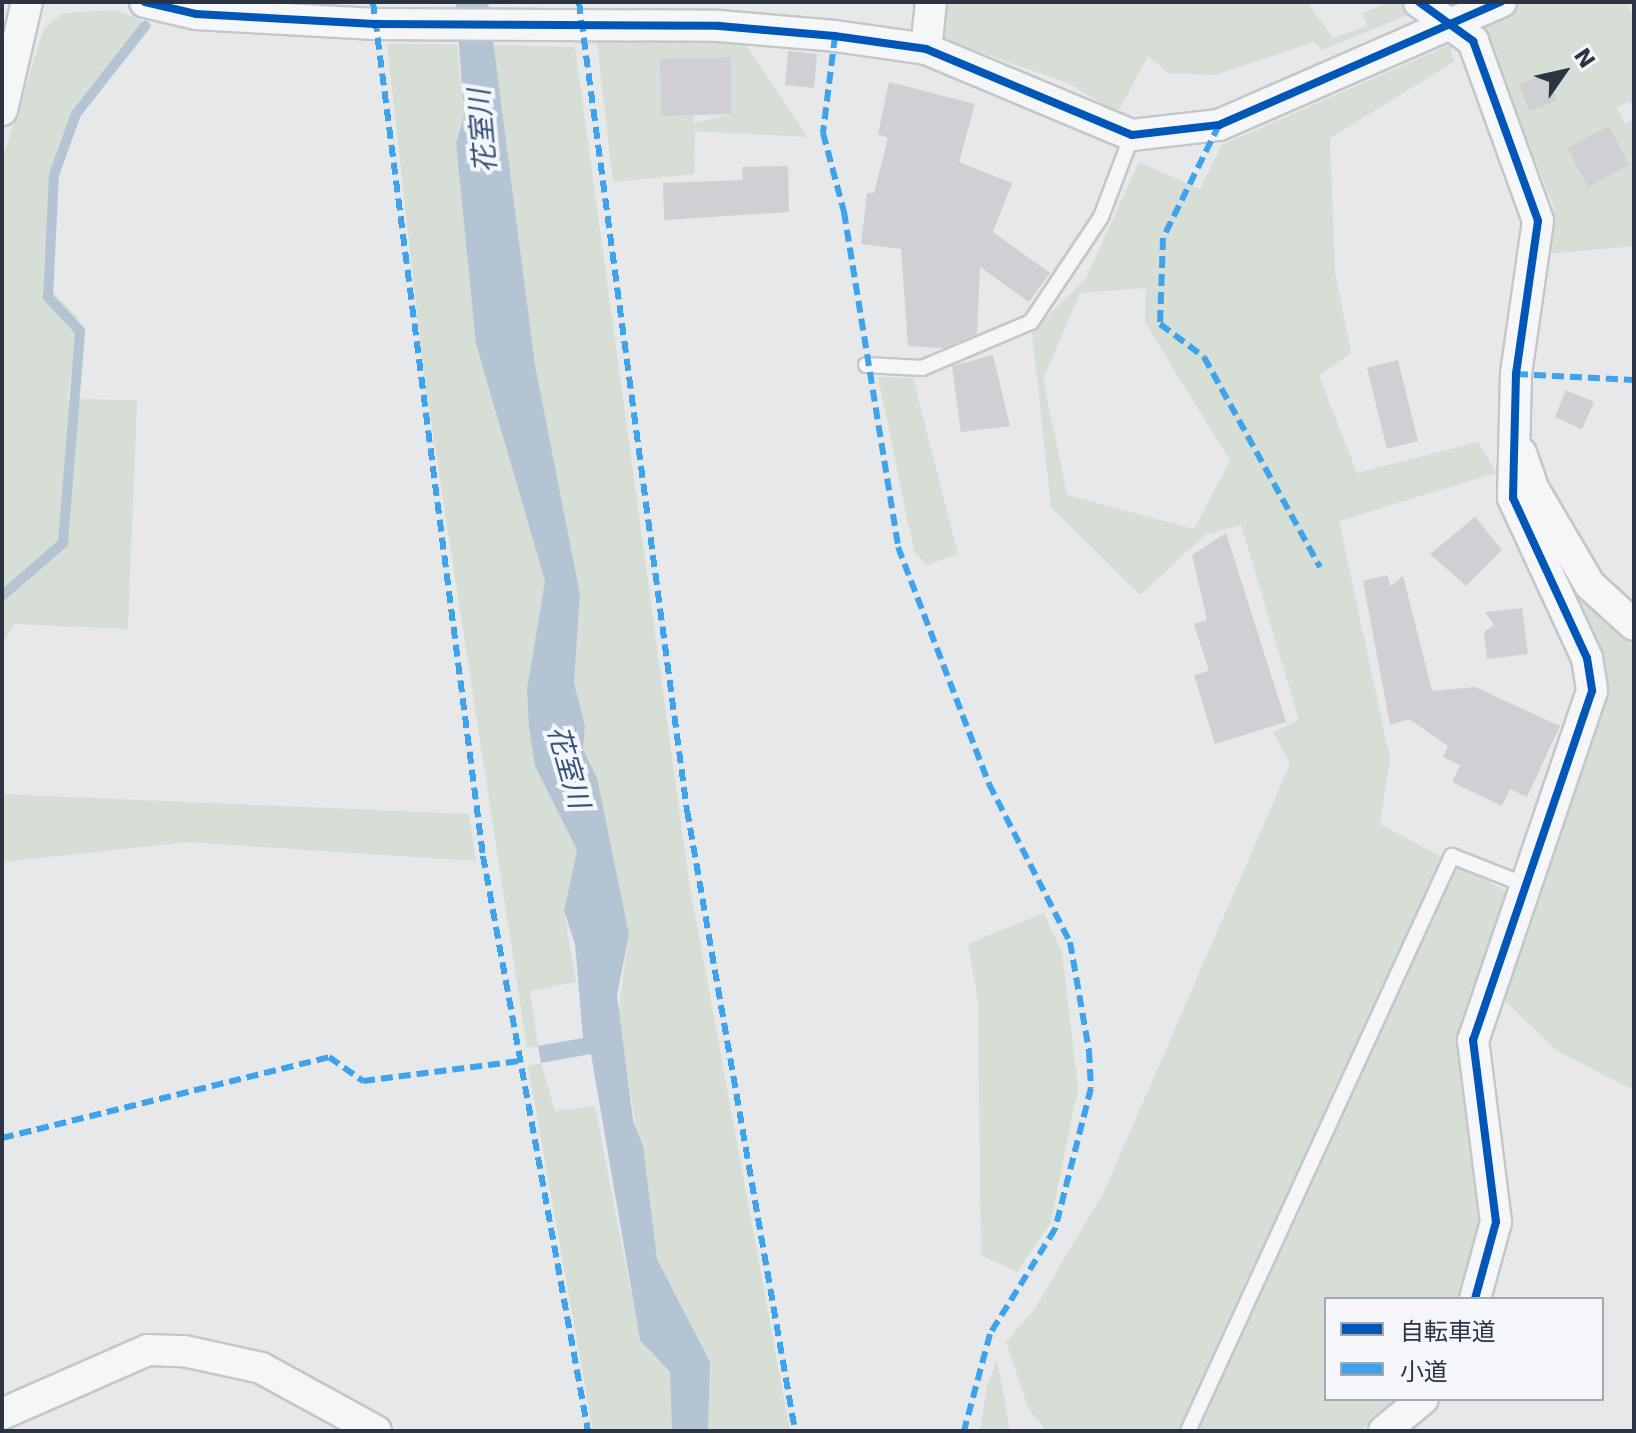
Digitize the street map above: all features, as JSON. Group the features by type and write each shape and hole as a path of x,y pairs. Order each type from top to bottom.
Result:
{"street":[{"path":"145,2 196,14 388,24 756,28 926,49 1132,135 1219,125 1453,26 1501,2"},
{"path":"926,49 931,2"},
{"path":"1419,2 1473,41 1538,221 1516,374 1519,448 1513,498 1587,658 1592,691 1529,886 1473,1040 1496,1222 1476,1297"},
{"path":"2,110 19,7"},
{"path":"1519,448 1533,488 1590,585 1634,625"},
{"path":"2,1414 148,1350 184,1351 261,1368 376,1431"},
{"path":"1384,1431 1421,1401"}],"lane":[{"path":"866,365 922,368 1031,322 1101,217 1132,135"},
{"path":"1188,1431 1452,856 1529,886"}],"shaded area":[{"path":"944,2 1307,2 1333,38 1367,26 1362,13 1389,2 1401,2 1410,14 1322,50 1314,42 1215,75 1168,73 1148,56 1117,113 1068,83 937,37"},
{"path":"1523,2 1634,2 1628,6 1634,18 1634,109 1630,101 1617,108 1625,124 1634,119 1634,246 1547,254 1554,208 1484,29"},
{"path":"115,10 153,25 86,98 50,173 43,282 79,319 67,399 137,400 128,629 14,624 2,647 2,161 44,28 64,13"},
{"path":"743,41 808,137 695,131 694,174 613,182 597,43","holes":["731,57 731,114 694,123 694,115 661,115 660,60"]},
{"path":"387,44 457,44 464,116 456,143 476,344 545,581 535,766 577,850 564,911 576,982 530,991 538,1046 527,1048 423,368"},
{"path":"493,45 575,47 689,882 790,1431 708,1431 710,1362 657,1259 618,1015 629,934 597,778 583,749 585,726 574,683 580,594 535,365"},
{"path":"1450,45 1454,62 1330,138 1335,272 1351,353 1319,376 1357,473 1478,442 1496,473 1339,521 1390,759 1380,824 1513,895 1461,1033 1482,1230 1460,1297 1324,1297 1324,1401 1406,1401 1359,1431 1046,1431 1028,1408 1006,1342 1034,1310 1104,1192 1290,764 1273,732 1299,720 1241,525 1205,535 1140,595 1051,507 1032,332 1086,278 1139,162 1200,189 1222,145","holes":["1146,288 1145,322 1230,461 1194,529 1067,495 1043,379 1080,293"]},
{"path":"878,377 913,378 958,554 927,565 914,551"},
{"path":"1549,550 1582,597 1634,647 1634,1090 1557,1051 1502,998 1600,703 1602,654"},
{"path":"2,794 469,814 476,861 187,842 2,862"},
{"path":"1044,913 1062,953 1078,1088 1051,1222 1017,1272 981,1255 978,1001 968,944"},
{"path":"541,1063 555,1111 595,1106 640,1339 670,1372 672,1431 593,1431 528,1066"},
{"path":"997,1360 1010,1431 980,1431 987,1386"}],"water":[{"name":"花室川","path":"456,2 488,2 535,365 580,594 574,683 585,726 583,749 597,778 629,934 617,995 633,1120 643,1146 657,1259 710,1362 708,1431 672,1431 670,1372 640,1340 591,1054 541,1063 538,1046 583,1038 575,944 564,911 577,850 535,766 529,727 527,689 545,581 476,344 456,143 464,116"}],"building":[{"path":"788,51 817,54 814,88 785,85"},
{"path":"731,57 731,114 661,116 660,59"},
{"path":"1547,74 1557,101 1529,111 1519,84"},
{"path":"889,82 975,104 959,162 1012,183 993,232 1050,273 1029,302 980,267 977,334 944,348 908,346 901,249 861,244 867,193 874,193 888,138 878,134"},
{"path":"1609,126 1629,165 1588,187 1567,148"},
{"path":"788,166 789,212 664,220 663,183 743,180 742,167"},
{"path":"993,355 1010,426 961,432 952,366"},
{"path":"1398,360 1418,441 1387,449 1367,368"},
{"path":"1566,390 1594,402 1582,429 1555,417"},
{"path":"1475,517 1502,550 1466,586 1430,554"},
{"path":"1226,533 1286,722 1215,744 1194,675 1209,671 1194,624 1207,620 1192,555"},
{"path":"1387,575 1391,586 1403,576 1432,691 1475,687 1560,726 1527,797 1510,789 1502,806 1452,782 1460,765 1443,757 1448,746 1409,719 1390,725 1363,581"},
{"path":"1522,608 1528,654 1487,659 1484,632 1494,625 1485,612"}],"waterway":[{"path":"2,596 63,543 80,331 48,297 54,175 76,114 145,26"}],"marked path":[{"path":"373,2 483,856 588,1431"},
{"path":"579,2 687,810 795,1431"},
{"path":"835,36 823,133 844,212 898,547 989,784 1070,942 1089,1051 1091,1088 1055,1229 990,1334 964,1431"},
{"path":"1219,125 1163,238 1160,324 1204,357 1320,567"},
{"path":"1516,374 1634,380"},
{"path":"2,1138 329,1057 363,1081 520,1061"}],"cycle path":[{"path":"145,2 196,14 375,24 719,26 835,36 926,49 1132,135 1219,125 1501,2"},
{"path":"1419,2 1473,41 1538,221 1516,374 1513,498 1587,658 1592,691 1473,1040 1496,1222 1476,1297"}]}
